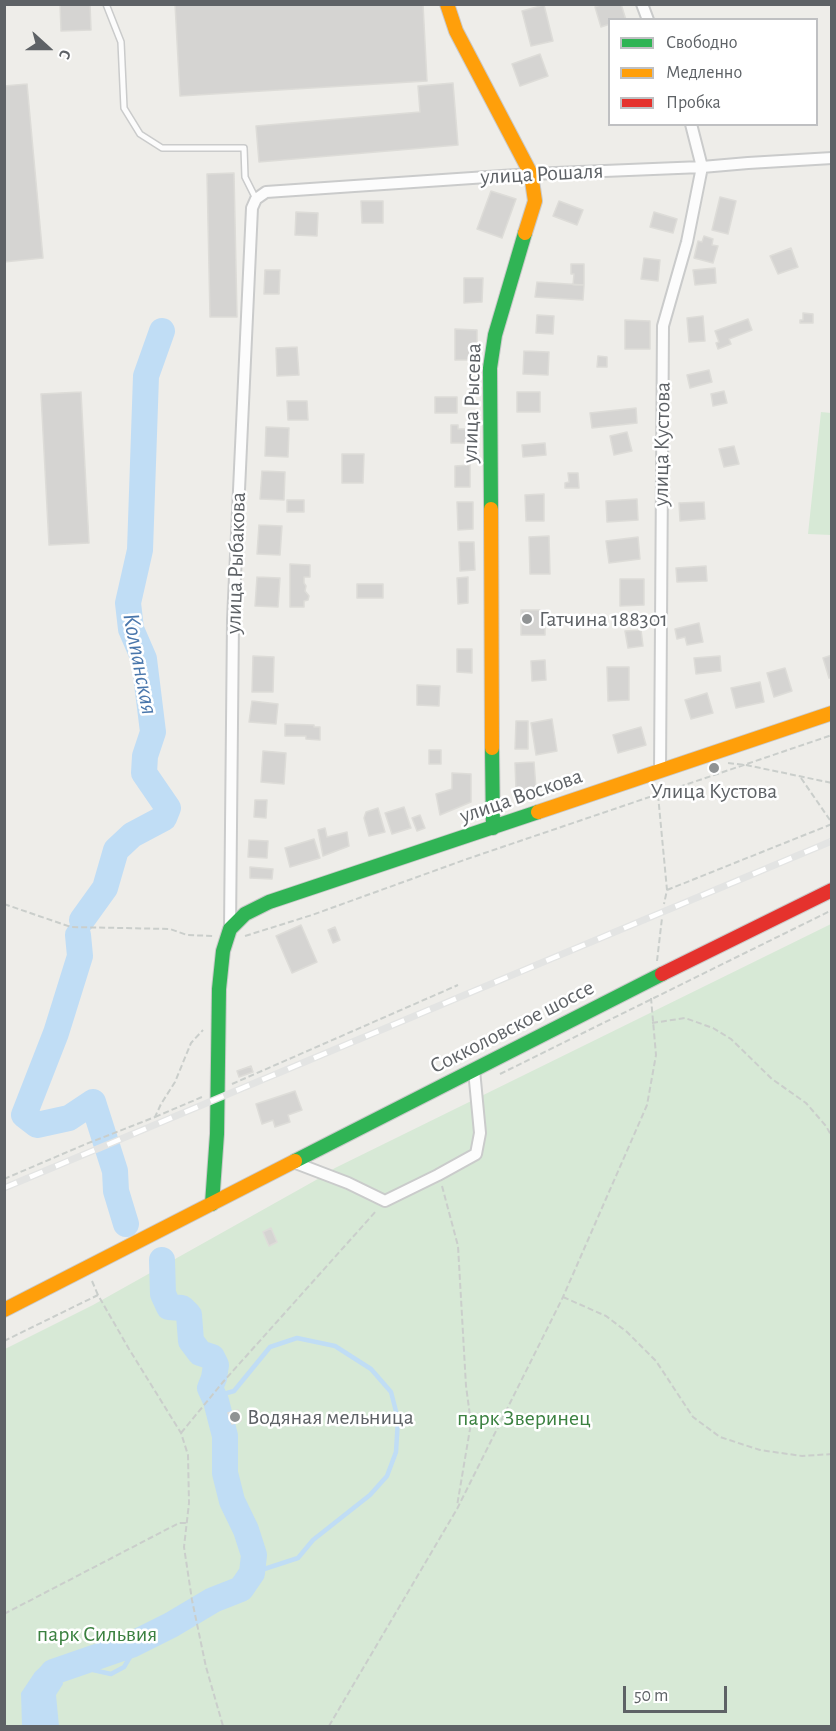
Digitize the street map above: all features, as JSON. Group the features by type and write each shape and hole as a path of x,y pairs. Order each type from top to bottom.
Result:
{"main road":[{"name":"улица Рысева","path":"447,4 456,31 531,174 535,201 495,335 490,368 493,828"},
{"name":"улица Воскова","path":"228,933 245,914 269,902 831,713"},
{"name":"Сокколовское шоссе","path":"4,1310 831,890"},
{"path":"212,1204 218,1090 219,989 223,951 228,933"}],"street":[{"name":"улица Кустова","path":"660,771 663,327 687,242 702,168 692,126"},
{"name":"улица Рошаля","path":"256,200 266,192 531,174 702,168 748,162 831,158"},
{"name":"улица Рыбакова","path":"228,933 233,620 252,208 256,200"},
{"path":"230,902 245,914"},
{"path":"294,1162 348,1183 385,1201 476,1155 480,1133 474,1070"}],"lane":[{"path":"106,4 121,42 124,108 140,135 162,148 244,148 245,177 256,200"}],"path":[{"path":"4,904 71,927 170,928 187,934 228,933 246,936 831,735"},
{"path":"746,765 831,783"},
{"path":"667,890 831,823 800,777"},
{"path":"657,795 667,890 664,904"},
{"path":"329,1726 457,1509 563,1297 647,1105 656,1056 650,980 656,966 662,918"},
{"path":"4,1179 155,1117 458,985"},
{"path":"652,1023 685,1018 713,1028 731,1039 772,1079 806,1103 826,1126 831,1137"},
{"path":"155,1117 176,1082 191,1043 207,1026"},
{"path":"438,1174 458,1246 466,1386 471,1423 457,1509"},
{"path":"181,1433 223,1382 385,1201"},
{"path":"91,1281 181,1433 188,1455 188,1523 184,1547 206,1667 223,1726"},
{"path":"4,1341 98,1295"},
{"path":"563,1297 606,1316 627,1332 656,1361 693,1417 720,1437 760,1450 801,1456 831,1454"},
{"path":"4,1614 179,1523 188,1523"}],"green space":[{"path":"821,412 831,413 831,535 808,534"},
{"name":"парк Зверинец","path":"831,924 831,1726 5,1726 5,1349 93,1305 335,1168"}],"water":[{"path":"58,1660 63,1684 56,1695 59,1726 22,1726 21,1693 35,1672 46,1662"}],"building":[{"path":"60,4 90,4 91,30 61,31"},
{"path":"175,4 423,4 427,81 180,96"},
{"path":"602,4 621,4 625,18 608,18 608,25 601,27 595,7"},
{"path":"544,5 553,41 531,46 522,11"},
{"path":"540,54 548,76 520,86 512,64"},
{"path":"453,83 458,145 259,162 256,126 420,112 418,86"},
{"path":"27,84 43,258 4,262 4,86"},
{"path":"234,173 237,317 210,317 207,174"},
{"path":"491,191 516,199 502,238 477,229"},
{"path":"720,197 736,201 728,234 712,230"},
{"path":"361,201 383,201 383,223 362,223"},
{"path":"559,201 583,210 577,225 553,216"},
{"path":"296,212 318,213 317,236 295,235"},
{"path":"654,212 677,219 673,233 650,227"},
{"path":"704,236 713,239 712,245 718,246 713,263 694,258 698,241 702,242"},
{"path":"791,248 798,267 778,274 770,256"},
{"path":"644,258 660,260 658,281 641,279"},
{"path":"571,264 584,264 584,285 573,285 574,274 571,274"},
{"path":"715,268 716,283 695,285 693,270"},
{"path":"265,270 280,270 279,294 264,294"},
{"path":"464,278 483,278 482,302 464,303"},
{"path":"537,282 584,285 583,300 535,297"},
{"path":"803,313 813,314 813,323 800,323 800,320 803,320"},
{"path":"537,315 554,316 553,334 536,333"},
{"path":"703,316 705,341 689,342 687,318"},
{"path":"748,319 752,330 729,339 731,344 718,349 716,343 719,342 715,331"},
{"path":"625,320 650,321 650,349 625,349"},
{"path":"455,329 477,330 477,360 455,360"},
{"path":"297,347 299,375 277,376 276,348"},
{"path":"524,351 549,352 548,375 523,374"},
{"path":"598,356 607,357 607,367 597,367"},
{"path":"709,370 712,382 690,388 687,375"},
{"path":"724,391 727,403 713,406 711,394"},
{"path":"81,392 89,543 49,545 41,394"},
{"path":"517,392 540,392 540,412 517,412"},
{"path":"435,397 457,397 457,413 435,413"},
{"path":"287,401 307,401 308,420 288,420"},
{"path":"636,408 637,423 592,428 590,413"},
{"path":"451,425 458,425 458,429 472,429 471,443 451,443"},
{"path":"266,427 289,428 288,457 265,456"},
{"path":"627,432 632,451 614,455 610,436"},
{"path":"545,443 546,455 523,457 522,445"},
{"path":"734,446 739,464 724,467 719,449"},
{"path":"342,454 364,454 363,483 342,483"},
{"path":"470,465 470,487 455,487 455,466"},
{"path":"262,471 285,472 284,500 260,499"},
{"path":"568,473 578,473 579,488 565,488 565,483 569,482"},
{"path":"544,494 544,521 526,521 525,495"},
{"path":"637,499 638,520 607,522 606,501"},
{"path":"287,500 304,500 304,512 287,512"},
{"path":"457,502 473,502 473,529 458,530"},
{"path":"704,502 705,519 680,521 679,503"},
{"path":"259,525 282,526 280,555 257,554"},
{"path":"549,536 550,574 530,574 529,537"},
{"path":"638,537 640,559 609,563 606,541"},
{"path":"459,542 474,542 475,570 460,571"},
{"path":"290,564 310,565 310,577 304,577 305,591 309,596 308,600 304,601 304,607 290,607"},
{"path":"706,566 707,581 677,582 676,568"},
{"path":"257,577 280,578 278,607 255,606"},
{"path":"468,577 468,603 458,604 457,578"},
{"path":"620,579 644,579 644,605 620,606"},
{"path":"357,584 383,584 383,598 357,598"},
{"path":"521,610 545,610 545,635 521,635"},
{"path":"699,623 703,642 687,645 685,637 677,639 675,629"},
{"path":"641,630 643,646 628,648 625,631"},
{"path":"457,649 472,649 472,673 457,672"},
{"path":"832,655 832,678 829,678 823,658"},
{"path":"253,656 274,657 273,692 252,692"},
{"path":"720,656 721,671 696,674 694,658"},
{"path":"545,660 546,680 532,681 531,661"},
{"path":"607,667 629,667 629,700 608,701"},
{"path":"785,668 792,691 774,697 767,673"},
{"path":"760,682 764,702 736,708 731,688"},
{"path":"417,685 440,686 439,706 417,705"},
{"path":"707,693 713,713 691,719 685,700"},
{"path":"252,701 278,704 276,724 249,722"},
{"path":"552,719 557,751 536,755 531,723"},
{"path":"516,721 528,721 528,749 515,749"},
{"path":"285,724 320,727 320,740 306,739 306,736 285,736"},
{"path":"641,727 646,745 618,753 613,735"},
{"path":"429,750 441,750 441,764 429,764"},
{"path":"263,751 286,753 284,784 261,782"},
{"path":"534,762 536,789 516,790 515,763"},
{"path":"452,773 471,774 471,802 440,815 436,794 452,789"},
{"path":"255,800 267,800 266,818 254,817"},
{"path":"404,807 411,828 392,834 385,813"},
{"path":"378,808 385,832 369,836 364,818 366,812"},
{"path":"420,815 425,828 417,831 412,818"},
{"path":"325,828 327,837 347,832 349,846 323,856 318,830"},
{"path":"314,839 320,858 290,867 285,848"},
{"path":"249,840 268,841 267,858 248,857"},
{"path":"250,867 273,869 272,879 250,878"},
{"path":"301,925 317,962 292,973 276,936"},
{"path":"335,927 340,940 333,943 328,930"},
{"path":"251,1066 253,1072 239,1077 237,1071"},
{"path":"295,1091 302,1110 288,1115 290,1122 275,1127 273,1120 262,1124 256,1104"},
{"path":"271,1228 277,1242 269,1246 263,1232"},
{"path":"238,1410 241,1421 232,1424 228,1413"}],"waterway":[{"name":"Колпанская","path":"82,920 105,888 116,850 132,835 164,818 168,808 144,773 145,756 153,732 144,659 131,629 128,603 140,550 146,376 162,331"},
{"name":"Колпанская","path":"78,935 80,956 56,1033 24,1115 37,1125 69,1118 93,1102 115,1171 116,1191 126,1224"},
{"name":"Колпанская","path":"40,1726 38,1717 41,1688 53,1672 131,1645 213,1600 241,1589 252,1573 254,1555 246,1530 232,1501 225,1473 225,1436 216,1401 210,1388 216,1365 212,1357 200,1353 191,1341 189,1315 182,1308 169,1307 163,1294 162,1260"},
{"path":"163,1282 157,1291 156,1302 161,1308 169,1307"},
{"path":"216,1401 234,1391 270,1347 297,1338 335,1346 371,1369 391,1392 398,1419 396,1452 387,1476 370,1495 313,1540 298,1558 252,1573"},
{"path":"84,1663 93,1670 111,1674 124,1667 130,1657 131,1645"}],"railway":[{"path":"4,1188 832,841"}],"traffic: fast":[{"path":"491,509 490,368 495,335 525,233"},
{"path":"492,748 493,828"},
{"path":"212,1204 217,1134 219,989 223,951 230,929 245,914 269,902 538,812"},
{"path":"295,1161 662,974"}],"traffic: slow":[{"path":"447,4 456,31 531,174 535,201 525,233"},
{"path":"491,509 492,748"},
{"path":"538,812 832,713"},
{"path":"4,1310 295,1161"}],"traffic: jam":[{"path":"662,974 832,890"}],"place":[{"name":"Гатчина 188301","path":"527,619"},
{"name":"Улица Кустова","path":"714,768"},
{"name":"Водяная мельница","path":"235,1417"}],"park label":[{"name":"парк Сильвия","path":"97,1634"}]}
